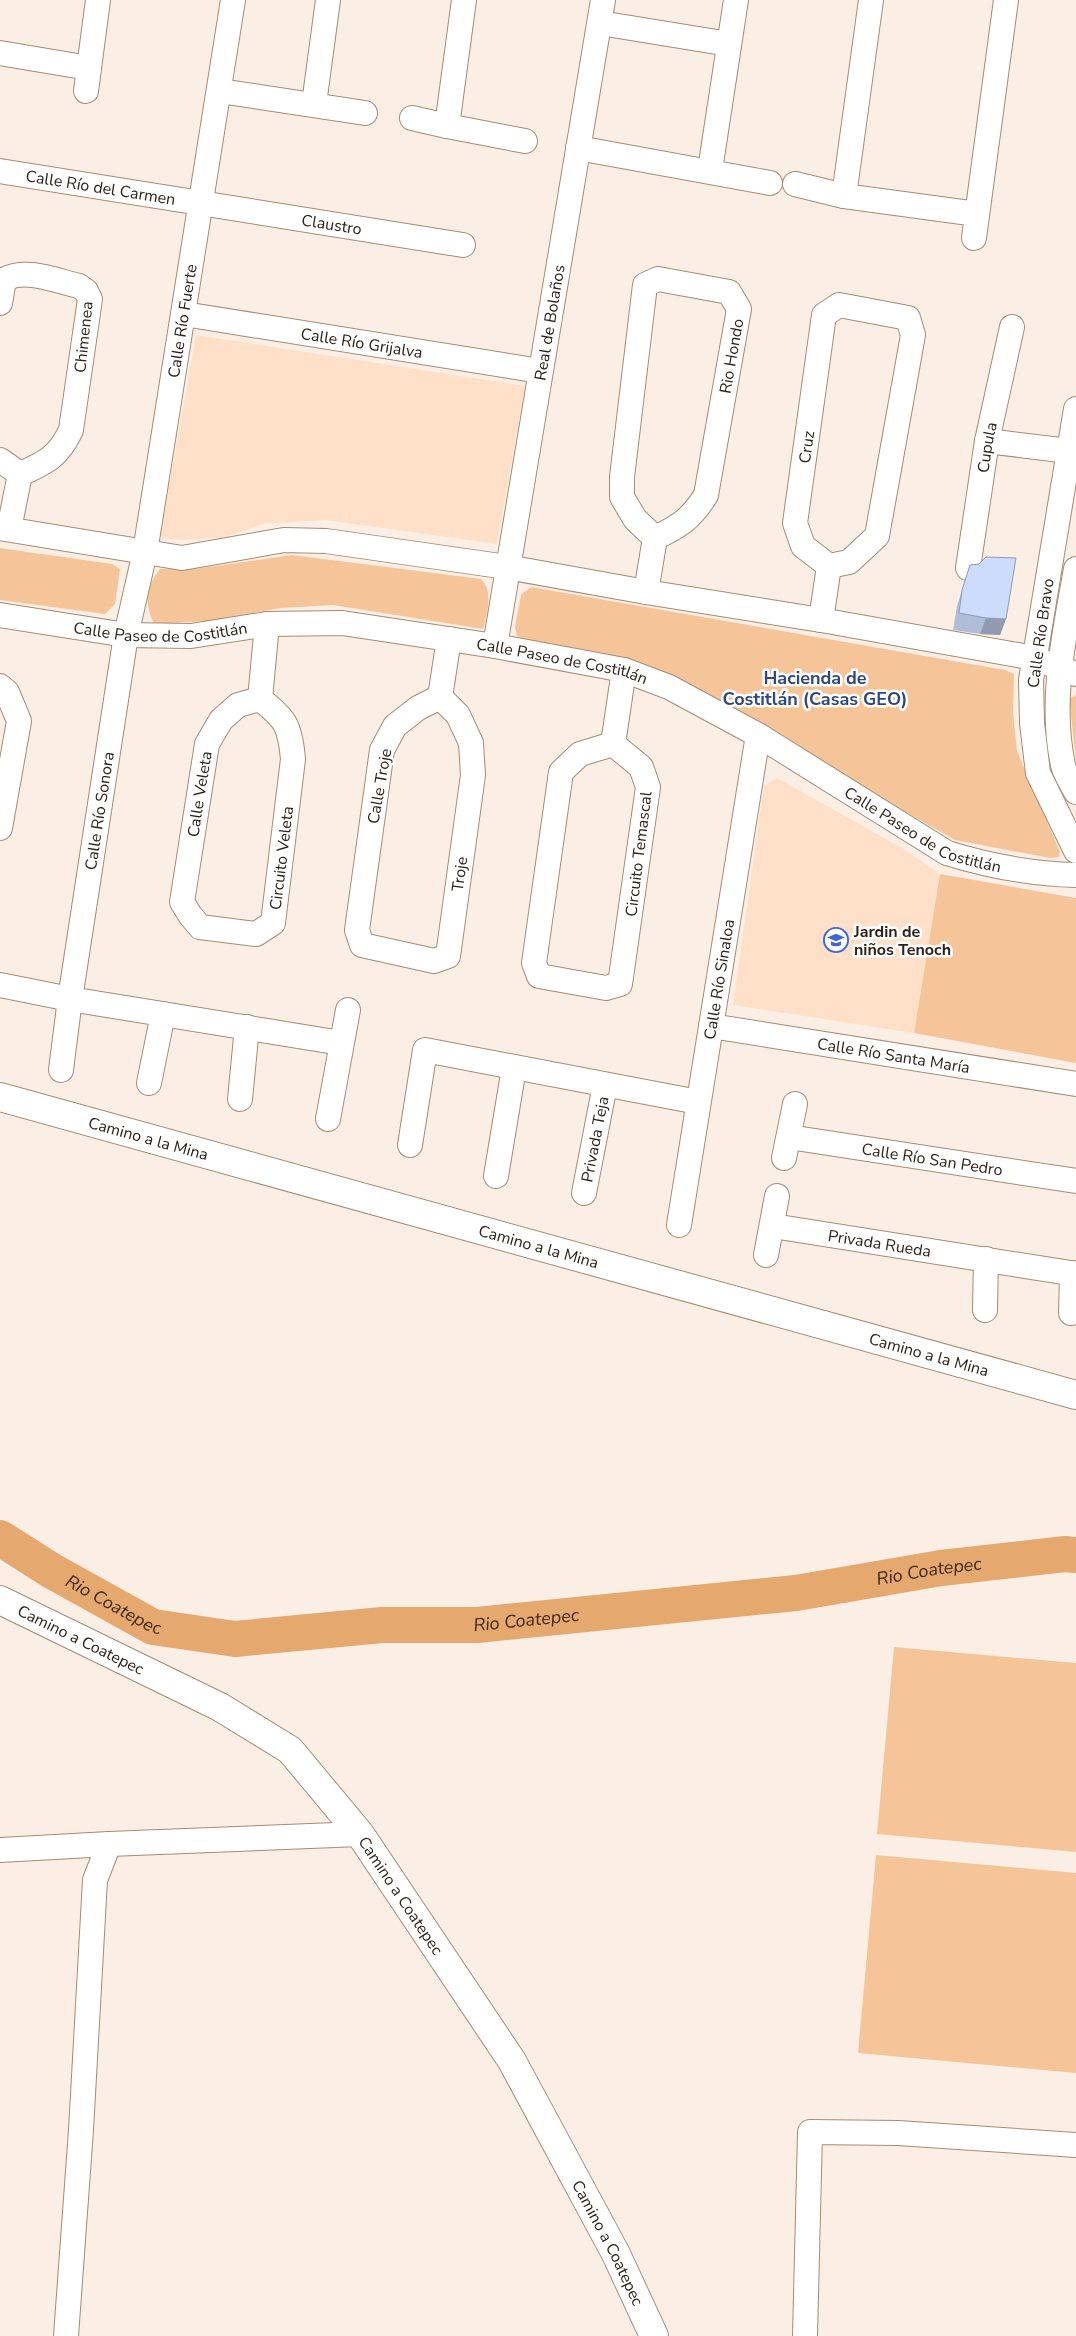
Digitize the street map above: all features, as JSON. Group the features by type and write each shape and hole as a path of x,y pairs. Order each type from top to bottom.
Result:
{"main road":[{"name":"Camino a la Mina","path":"0,1097 1076,1395"},
{"name":"Camino a Coatepec","path":"0,1600 220,1707 290,1750 360,1834 512,2061 616,2254 654,2336"}],"street":[{"path":"0,53 88,79 98,0"},
{"name":"Calle Río Fuerte","path":"146,552 233,0"},
{"path":"314,104 328,0"},
{"path":"447,126 464,0"},
{"path":"710,170 736,0"},
{"path":"844,196 871,0"},
{"path":"974,238 1006,0"},
{"path":"602,11 729,44"},
{"name":"Real de Bolaños","path":"495,646 602,11"},
{"path":"220,90 365,113"},
{"path":"412,118 525,141"},
{"path":"578,148 710,170 770,183"},
{"name":"Calle Río del Carmen","path":"0,171 202,202"},
{"path":"795,184 844,196 977,214"},
{"name":"Claustro","path":"202,202 463,245"},
{"name":"Chimenea","path":"0,303 4,280 12,275 23,274 79,286 86,291 90,299 71,430 63,448 45,463 20,474"},
{"name":"Rio Hondo","path":"658,279 728,292 739,309 706,495 695,512 676,528 655,538 635,519 622,497 622,477 645,285 658,279"},
{"name":"Cruz","path":"839,305 908,318 913,335 877,536 849,562 829,566 803,546 795,523 824,315 839,305"},
{"name":"Calle Río Grijalva","path":"184,314 540,370"},
{"name":"Cupula","path":"968,568 987,441 1012,327"},
{"name":"Calle Río Bravo","path":"1076,409 1031,680 1032,723 1038,773 1076,851"},
{"path":"987,441 1069,451"},
{"path":"0,460 20,474 4,528 182,558 284,540 326,541 507,567 646,592 821,620 1034,658 1068,670"},
{"path":"646,592 655,538"},
{"name":"Calle Río Sonora","path":"61,1070 70,999 126,635 146,552"},
{"path":"821,620 829,566"},
{"name":"Calle Río Bravo","path":"1076,568 1068,670 1058,720 1063,766 1076,792"},
{"name":"Calle Paseo de Costitlán","path":"0,615 126,635 192,636 267,624 342,623 495,646 624,670 669,687 758,734 947,853 968,860 1046,874 1076,875"},
{"path":"260,699 267,624"},
{"path":"440,697 449,639"},
{"path":"613,744 624,670"},
{"path":"0,686 6,692 19,721 0,828"},
{"name":"Calle Troje","path":"357,930 382,750 395,726 418,708 440,697"},
{"name":"Troje","path":"357,930 362,945 434,961 448,956 473,774 471,743 458,714 440,697"},
{"name":"Calle Veleta","path":"182,902 207,744 221,720 238,705 260,699"},
{"name":"Circuito Veleta","path":"182,902 200,927 256,934 273,923 293,759 290,732 276,712 260,699"},
{"name":"Calle Río Sinaloa","path":"679,1225 758,734"},
{"name":"Circuito Temascal","path":"613,744 641,767 648,787 620,984 606,988 539,976 534,963 561,772 580,754 613,744"},
{"path":"0,985 70,999 341,1043"},
{"path":"328,1119 348,1010"},
{"path":"149,1083 163,1014"},
{"name":"Calle Río Santa María","path":"711,1026 1076,1084"},
{"path":"240,1099 247,1027"},
{"name":"Privada Teja","path":"410,1145 425,1050 698,1102"},
{"path":"496,1176 514,1068"},
{"name":"Privada Teja","path":"584,1194 605,1085"},
{"name":"Calle Río San Pedro","path":"795,1104 786,1147 1076,1181"},
{"path":"766,1255 773,1226 777,1196"},
{"name":"Privada Rueda","path":"773,1226 1074,1274 1071,1314"},
{"path":"984,1310 986,1259"},
{"path":"0,1850 360,1834"},
{"path":"66,2336 81,2130 95,1880 110,1844"},
{"path":"805,2336 810,2132 898,2133 1076,2145"}],"shaded area":[{"path":"196,335 525,386 497,544 325,520 263,524 222,538 180,540 160,537"},
{"path":"0,548 112,564 120,569 115,604 105,614 0,600"},
{"path":"292,555 481,579 485,584 488,596 488,610 483,629 333,605 281,608 208,621 154,624 149,609 148,595 151,583 160,569 194,569"},
{"path":"531,587 1005,670 1014,674 1013,713 1017,751 1060,852 1059,857 1050,858 955,840 809,757 517,636 515,627 521,595"},
{"path":"1076,695 1076,758 1069,699"},
{"name":"Jardin de niños Tenoch","path":"777,778 904,849 940,874 914,1033 733,1005 764,786"},
{"path":"940,874 1076,898 1076,1063 914,1033"},
{"path":"894,1647 1076,1663 1076,1852 877,1834"},
{"path":"876,1855 1076,1873 1076,2073 858,2053"}],"building":[{"path":"986,557 1016,558 1006,619 986,618 959,613 962,590 970,565 979,564"}],"waterway":[{"name":"Rio Coatepec","path":"0,1538 52,1571 153,1627 235,1639 382,1625 477,1625 796,1593 941,1568 1065,1554 1076,1555"}],"place":[{"name":"Jardin de niños Tenoch","path":"836,940"}],"district":[{"name":"Hacienda de Costitlán (Casas GEO)","path":"815,688"}]}
